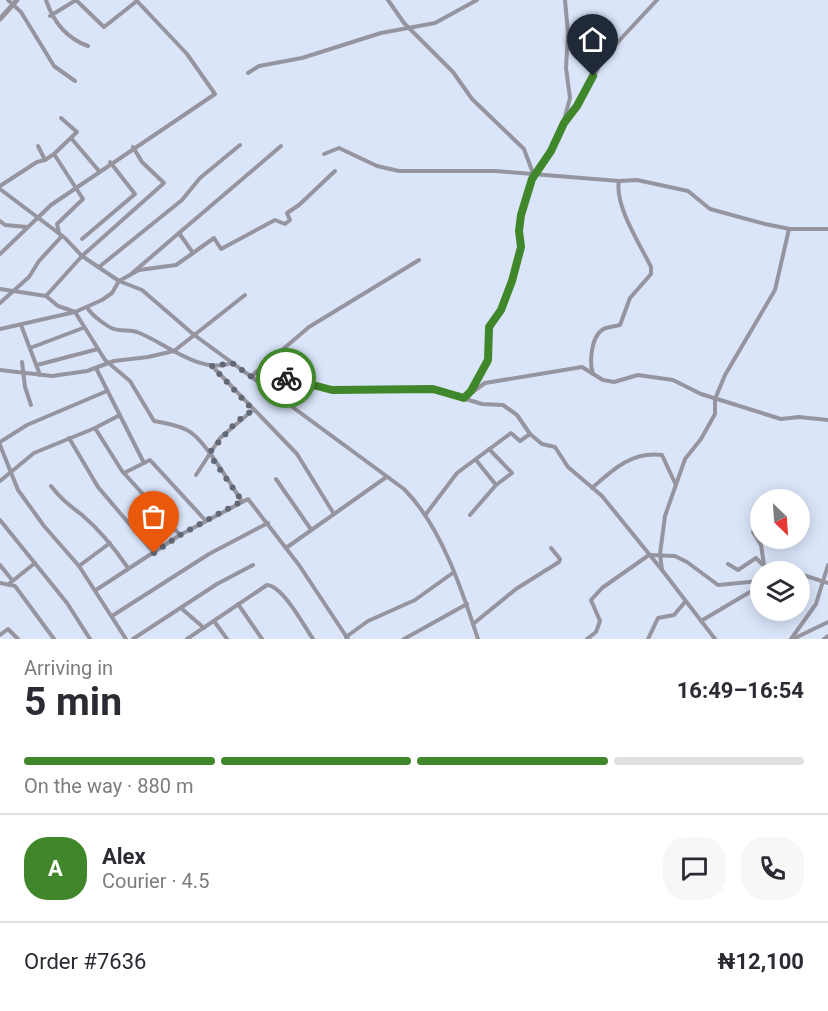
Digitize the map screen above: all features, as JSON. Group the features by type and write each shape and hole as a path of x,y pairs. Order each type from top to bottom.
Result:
{"street":[{"path":"46,0 50,16 76,41 88,46"},
{"path":"0,254 35,218 111,162 198,108 215,94 187,54 136,0 104,27 76,0 50,16"},
{"path":"387,0 444,62 472,99 524,149 534,176"},
{"path":"248,73 259,66 302,58 367,36 435,23 463,10 477,0"},
{"path":"471,391 488,360 489,327 501,310 512,281 521,247 519,231 521,215 534,176 551,151 564,123 570,98 566,68 568,33 565,0"},
{"path":"564,123 584,96 603,58 657,0"},
{"path":"0,19 13,1 54,66 75,81"},
{"path":"62,118 78,132 54,154 0,188 35,218 61,235 82,255 119,281 142,290 193,334 232,363 253,375 385,478 404,489 426,514 454,572 478,639"},
{"path":"71,138 99,171"},
{"path":"99,267 183,200 200,178 240,145"},
{"path":"38,146 45,160"},
{"path":"130,275 281,146"},
{"path":"46,296 82,255 164,183 142,162 133,147"},
{"path":"324,154 339,148 377,166 399,171 496,171 534,176 588,177 619,182 637,180 688,191 710,209 723,214 741,216 790,229 828,229"},
{"path":"54,154 83,200 57,224 61,235"},
{"path":"82,239 135,194 111,162"},
{"path":"0,329 75,312 87,307 111,293 119,281 139,270 176,266 214,238 222,249 275,220 285,224 290,220 287,213 299,205 335,171"},
{"path":"593,374 591,352 598,334 604,328 620,324 630,298 651,274 651,267 625,213 618,188 619,182"},
{"path":"0,220 5,225 27,227"},
{"path":"662,570 660,554 665,516 675,484 685,459 701,440 715,414 715,399 738,351 775,290 790,229"},
{"path":"179,233 193,253"},
{"path":"0,303 15,291 61,235"},
{"path":"253,375 309,327 419,260"},
{"path":"0,289 46,296 58,306 75,312 83,328 109,363 130,381 154,420 189,430 211,451 214,461 242,501"},
{"path":"0,370 40,375 96,368 109,363 174,351 245,295"},
{"path":"87,307 95,319 117,331 138,332 174,351 212,366 297,454 334,514"},
{"path":"21,325 40,375"},
{"path":"30,348 83,328"},
{"path":"37,365 98,349"},
{"path":"22,362 32,405"},
{"path":"212,366 232,363"},
{"path":"464,398 485,383 582,367 603,380 615,382 638,375 673,380 715,399 782,419 799,417 828,420"},
{"path":"96,368 144,463"},
{"path":"253,375 332,390 433,389 482,404 503,405 517,415 530,434 542,444 555,447 568,467 602,496 715,639"},
{"path":"107,391 27,425 0,445 18,490 44,526 79,566 126,639"},
{"path":"196,475 211,451 236,422 253,410"},
{"path":"0,481 34,453 120,415"},
{"path":"95,428 124,473 180,535"},
{"path":"426,514 457,473 511,433 520,441 530,434"},
{"path":"69,438 98,487 154,553"},
{"path":"470,515 496,485 512,473 489,449"},
{"path":"592,489 618,465 636,456 651,453 662,455 675,484"},
{"path":"124,473 150,460 206,521"},
{"path":"476,460 496,485"},
{"path":"286,548 310,528 385,478"},
{"path":"276,479 310,528"},
{"path":"51,486 66,505 81,514 110,543 128,568"},
{"path":"96,590 180,535 242,501 251,500 347,638 369,621 415,600 454,572"},
{"path":"0,520 35,563 90,639"},
{"path":"112,616 208,554 268,523"},
{"path":"79,566 110,543"},
{"path":"473,624 500,600 559,562 560,559 551,548"},
{"path":"587,639 596,633 600,621 591,600 602,588 650,555 660,554 687,562 718,585 750,582"},
{"path":"728,564 738,570 750,562"},
{"path":"0,583 11,581 35,563"},
{"path":"0,565 24,594 54,639"},
{"path":"133,639 217,584 253,565"},
{"path":"792,639 816,604 828,566"},
{"path":"810,577 825,581"},
{"path":"187,639 262,587 271,585 283,596 313,639"},
{"path":"701,621 750,592"},
{"path":"648,639 658,618 674,615 685,602"},
{"path":"238,604 262,639"},
{"path":"404,639 467,604"},
{"path":"181,608 204,628"},
{"path":"214,621 226,639"},
{"path":"792,639 828,622"},
{"path":"0,635 8,629 18,639"},
{"path":"824,639 828,636"}],"way so far":[{"path":"154,553 180,535 242,501 214,461 211,451 236,422 253,410 212,366 232,363 252,377 255,373 286,378"}],"route":[{"path":"286,378 332,390 433,389 464,398 471,391 488,360 489,327 501,310 514,276 514,267 521,247 519,231 521,215 532,179 551,151 570,113 584,96 593,76"}]}
